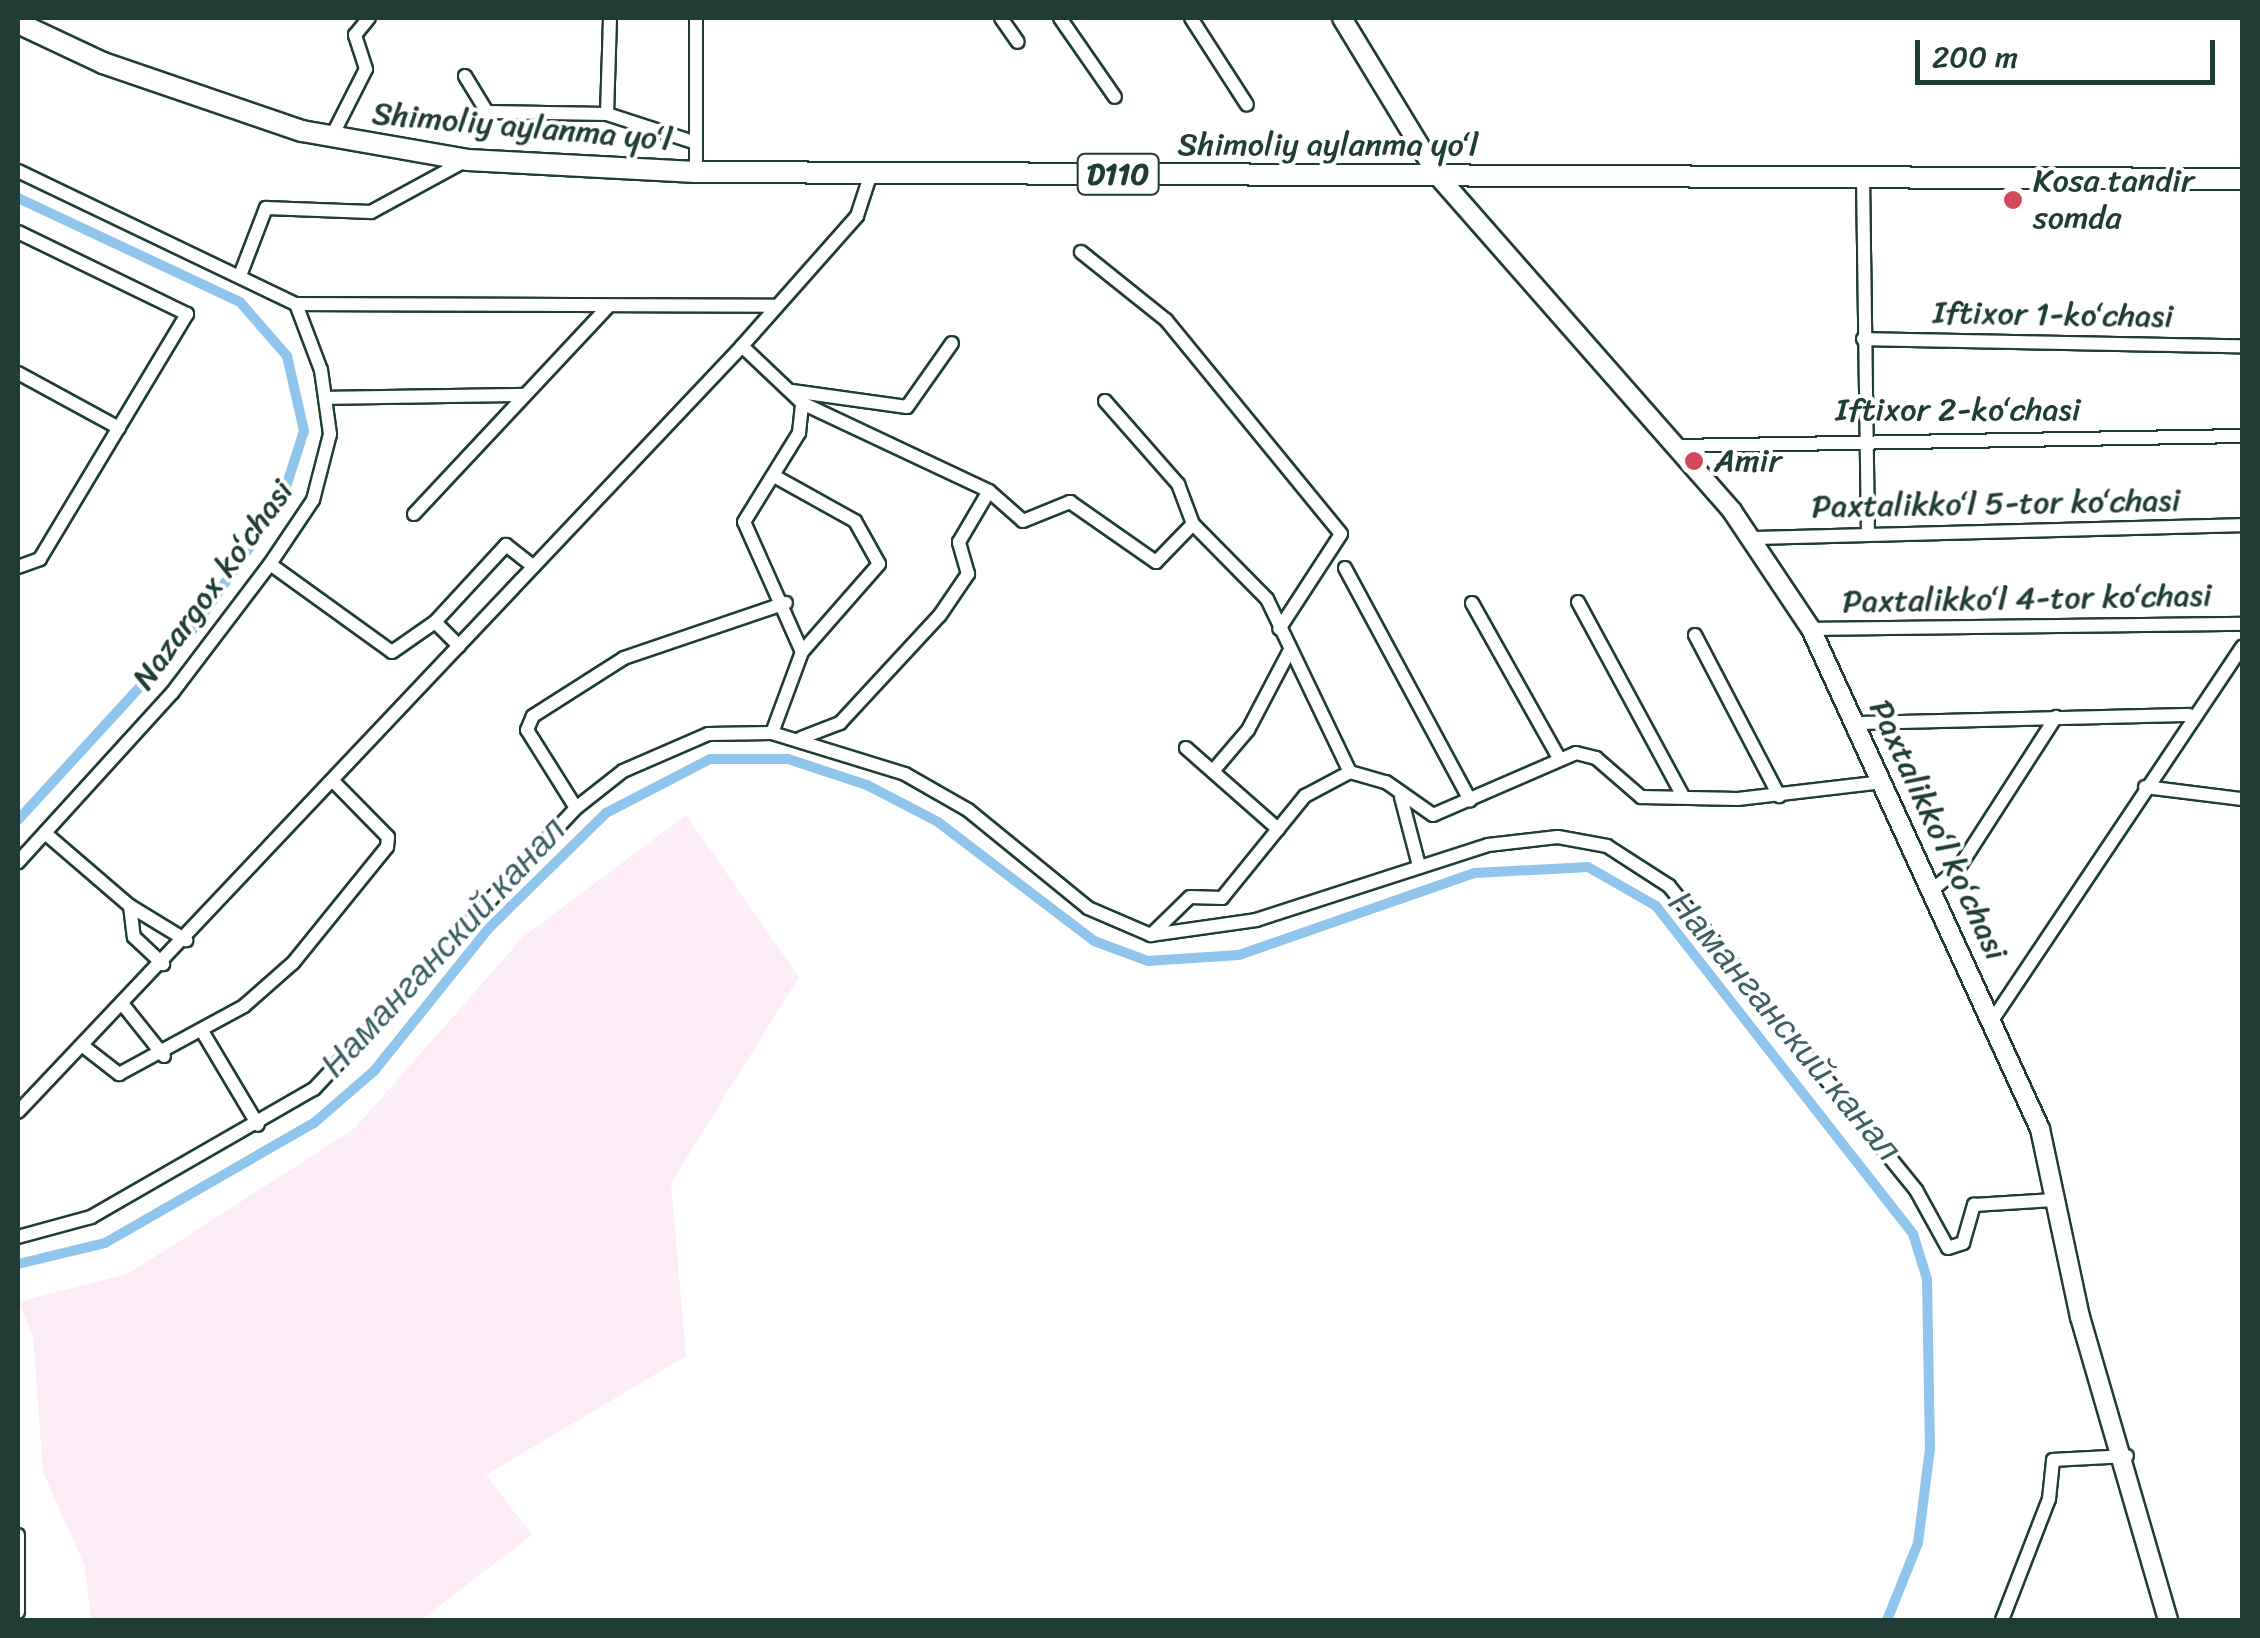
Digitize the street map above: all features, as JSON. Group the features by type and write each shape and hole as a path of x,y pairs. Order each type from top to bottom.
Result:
{"main road":[{"name":"Shimoliy aylanma yoʻl","path":"18,23 43,25 331,138 468,160 696,172 2242,178"}],"street":[{"path":"331,138 366,69 355,34 369,18"},
{"path":"607,114 610,18"},
{"path":"696,18 692,142 696,172"},
{"path":"1001,18 1018,42"},
{"path":"1060,18 1115,97"},
{"path":"1190,18 1246,106"},
{"name":"Paxtalikkoʻl koʻchasi","path":"1342,18 1438,176 1752,538 1812,629 2040,1129 2080,1318 2126,1456 2168,1620"},
{"path":"465,76 487,112 607,114 692,142"},
{"path":"241,273 266,208 371,212 468,160"},
{"path":"18,1112 124,1006 742,346 868,201 872,170"},
{"path":"18,171 241,273 296,304 776,306"},
{"path":"1863,176 1868,533"},
{"path":"18,232 186,310 40,558 18,567"},
{"path":"1081,252 1175,330 1342,534 1279,629"},
{"name":"Nazargox koʻchasi","path":"18,862 172,693 270,564 325,466 325,398 296,304"},
{"path":"414,514 608,308"},
{"name":"Iftixor 1-koʻchasi","path":"1863,339 2242,346"},
{"path":"789,390 913,405 952,343"},
{"path":"742,346 802,403 989,491 1022,521 1078,505 1154,562 1193,524"},
{"path":"18,373 119,428"},
{"path":"325,398 525,394"},
{"path":"1105,401 1186,495 1193,524 1268,599 1350,772 1400,794 1432,815 1558,756 1596,758 1630,794 1778,796 1883,782"},
{"path":"802,403 799,433 744,522 786,603 802,652"},
{"name":"Iftixor 2-koʻchasi","path":"1676,446 1866,439 2242,436"},
{"path":"772,733 802,652 879,564 855,520 774,476"},
{"path":"799,738 840,723 940,614 968,574 960,542 989,491"},
{"name":"Paxtalikkoʻl 5-tor koʻchasi","path":"1752,538 2242,525"},
{"path":"270,564 392,652 435,622 506,545 533,566"},
{"path":"1345,568 1470,800"},
{"path":"1578,602 1683,796"},
{"path":"576,808 527,730 533,716 624,658 786,603"},
{"path":"1472,603 1558,756"},
{"path":"435,622 459,646"},
{"name":"Paxtalikkoʻl 4-tor koʻchasi","path":"1812,629 2242,624"},
{"path":"1695,634 1778,796"},
{"path":"1993,1019 2189,715 2242,647"},
{"path":"1216,774 1295,655"},
{"path":"1856,722 2189,715"},
{"path":"1932,890 1958,869 2056,717"},
{"path":"18,1237 91,1217 258,1124 314,1088 576,808 675,742 772,733 799,738 936,790 1088,908 1150,935 1256,920 1418,862 1558,837 1642,863 1904,1175 1946,1246 1963,1243 1974,1205 2054,1200"},
{"path":"1186,748 1278,829"},
{"path":"1150,935 1190,897 1222,898 1320,784 1350,772"},
{"path":"83,1046 111,1076 164,1056 268,988 387,847 388,837 333,782"},
{"path":"2145,787 2242,799"},
{"path":"1400,794 1418,862"},
{"path":"46,833 130,906 186,940"},
{"path":"130,906 134,937 163,964"},
{"path":"124,1006 164,1056"},
{"path":"202,1031 258,1124"},
{"path":"2002,1620 2043,1516 2053,1460 2126,1456"},
{"path":"18,1535 18,1612"}],"shaded area":[{"path":"686,815 799,977 671,1183 686,1356 486,1475 532,1535 421,1620 91,1620 85,1567 43,1472 33,1335 18,1302 128,1274 355,1128 523,937"}],"waterway":[{"name":"Наманганский канал","path":"18,198 240,302 287,356 304,431 281,502 193,629 18,820"},
{"name":"Наманганский канал","path":"18,1264 105,1243 314,1123 374,1071 488,929 606,813 710,759 788,759 867,785 938,822 1094,941 1148,961 1239,955 1475,873 1588,867 1656,906 1913,1234 1927,1279 1930,1448 1918,1543 1887,1620"}],"place":[{"name":"Kosa tandir somda","path":"2013,200"},
{"name":"Amir","path":"1694,461"}]}
